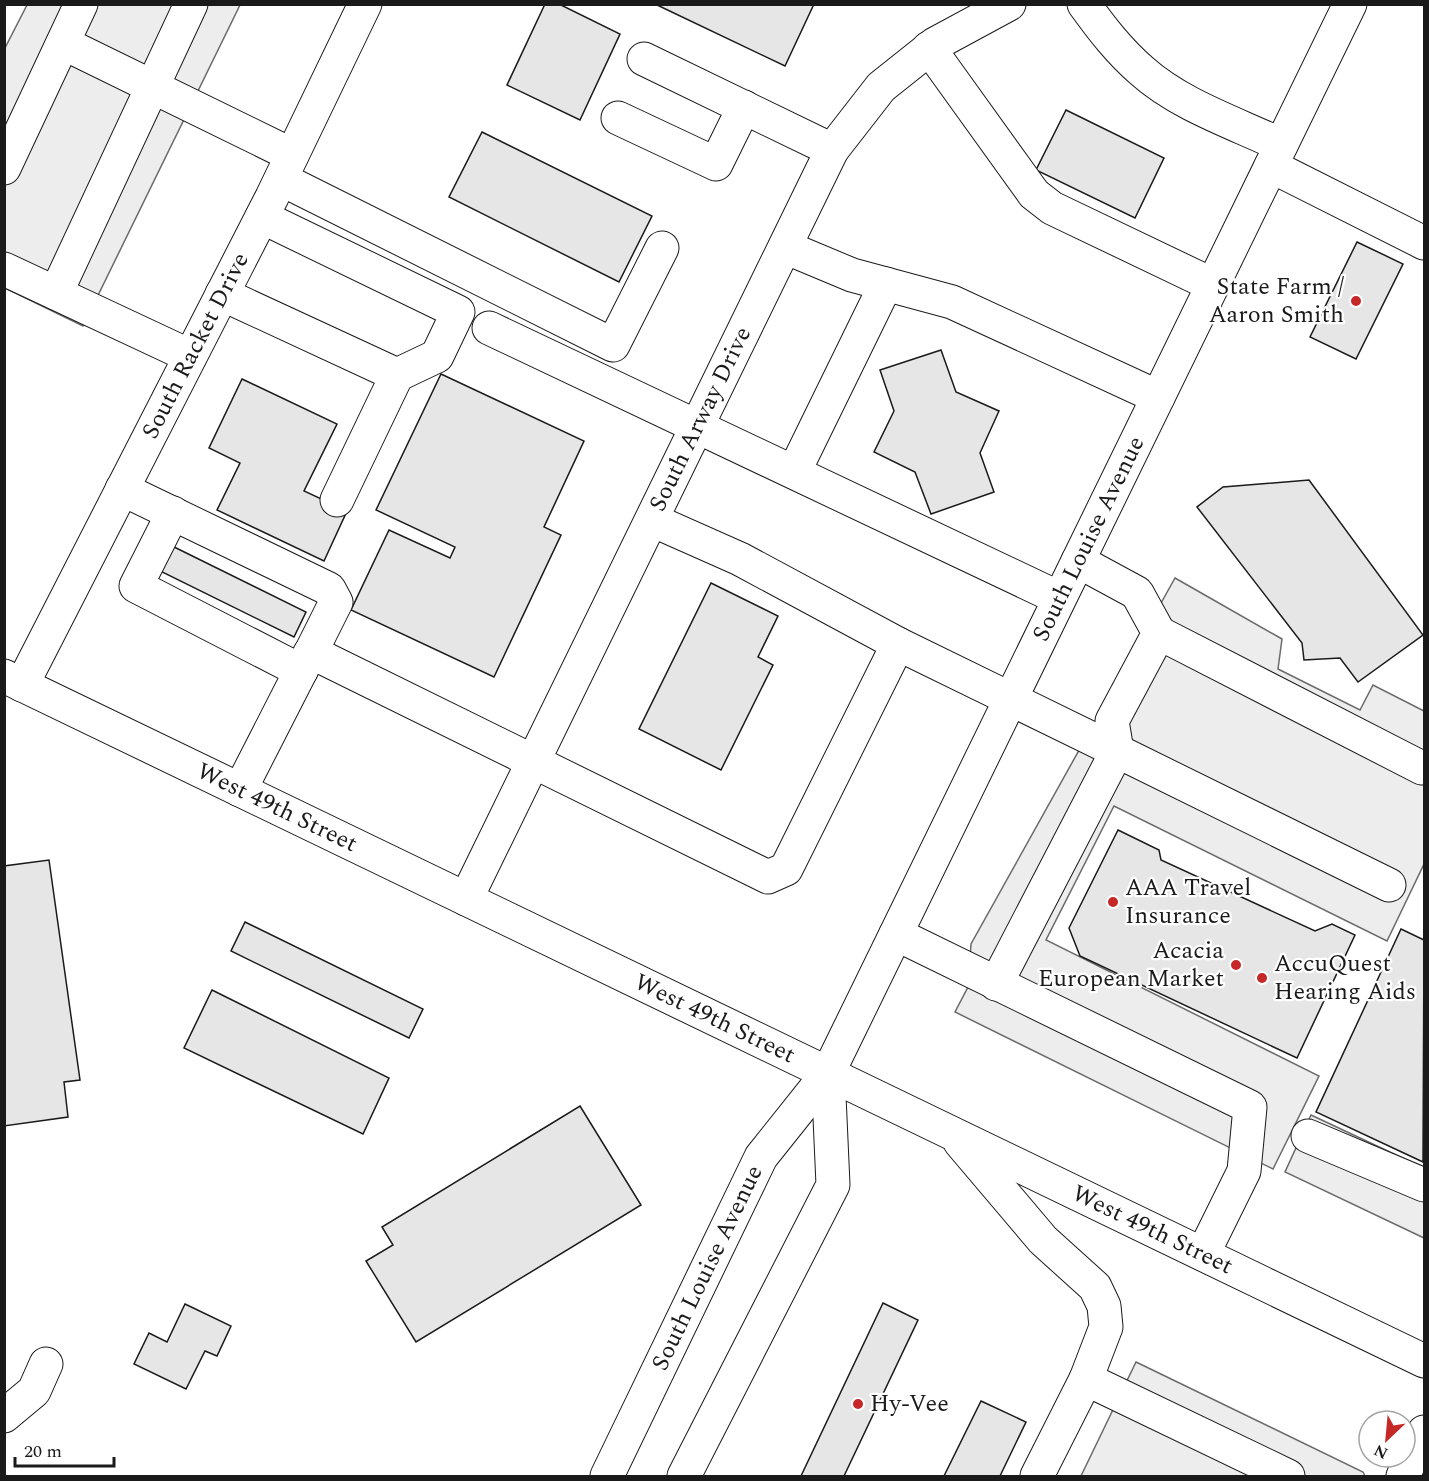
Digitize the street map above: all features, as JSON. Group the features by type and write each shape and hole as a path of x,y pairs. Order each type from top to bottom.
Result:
{"main road":[{"path":"4,168 81,4"},
{"path":"56,293 190,4"},
{"name":"South Racket Drive","path":"13,680 122,489 262,217 365,4"},
{"name":"South Arway Drive","path":"466,899 832,150 881,87 929,48 1010,4"},
{"path":"1084,4 1108,39 1151,78 1175,95 1425,243"},
{"name":"South Louise Avenue","path":"607,1476 761,1157 828,1073 1350,4"},
{"path":"63,44 153,86 286,167 613,345"},
{"path":"929,48 1034,194 1052,208 1213,285"},
{"path":"644,59 832,150"},
{"path":"618,118 716,164 744,107"},
{"path":"262,217 458,312 437,356 397,375 337,500"},
{"path":"785,247 852,275 952,302 1158,397"},
{"path":"595,378 662,248"},
{"path":"4,268 190,356"},
{"path":"794,472 886,284"},
{"path":"222,294 397,375"},
{"path":"489,328 1059,598"},
{"path":"122,489 329,590 336,602 240,790"},
{"path":"173,513 136,586 534,761 768,877 786,869 898,644"},
{"path":"651,520 740,559 898,644 1389,885"},
{"path":"1078,561 1137,593 1159,633 1422,768"},
{"path":"996,984 1117,751 1112,721 1159,633"},
{"name":"West 49th Street","path":"13,680 1425,1361"},
{"path":"896,934 1250,1107 1244,1171 1203,1254"},
{"name":"South Louise Avenue","path":"684,1476 833,1185 828,1073"},
{"path":"951,1132 1043,1240 1095,1287 1104,1306 1106,1327 1086,1379 1037,1476"},
{"path":"1308,1136 1425,1185"},
{"path":"4,1416 34,1391 46,1364"},
{"path":"1086,1379 1287,1476"},
{"path":"1403,1476 1425,1431"}],"shaded area":[{"path":"27,5 240,5 83,326 5,288 4,50"},
{"path":"1175,578 1282,639 1278,669 1360,710 1373,685 1424,711 1424,864 1387,941 1114,806 1046,940 1319,1076 1273,1169 955,1012 968,987 971,944"},
{"path":"1311,1115 1424,1168 1424,1238 1285,1172"},
{"path":"1136,1362 1363,1472 1365,1476 1081,1476"}],"building":[{"path":"545,4 559,4 620,34 580,120 507,85"},
{"path":"655,4 814,4 785,66"},
{"path":"1066,110 1164,158 1135,218 1036,170"},
{"path":"482,132 652,216 619,282 449,197"},
{"name":"State Farm / Aaron Smith","path":"1357,242 1403,264 1356,359 1310,337"},
{"path":"941,350 956,392 999,411 980,453 994,492 931,514 915,472 874,452 894,411 880,370"},
{"path":"441,374 584,441 544,527 561,535 494,677 351,610 389,530 450,558 455,547 376,510"},
{"path":"242,379 337,424 304,491 347,511 324,561 217,510 240,463 209,448"},
{"path":"1309,480 1423,635 1358,682 1340,658 1304,660 1302,643 1197,507 1223,487"},
{"path":"164,542 306,612 294,637 152,567"},
{"path":"711,583 778,616 758,657 773,665 721,770 639,729"},
{"path":"1118,830 1159,850 1161,860 1315,931 1332,924 1355,935 1297,1058 1080,956 1069,928"},
{"path":"49,860 80,1080 64,1082 68,1117 4,1126 4,866"},
{"path":"245,922 423,1009 409,1038 231,951"},
{"path":"1401,929 1424,940 1423,1162 1316,1112"},
{"path":"212,990 389,1078 363,1134 184,1048"},
{"path":"580,1106 641,1205 416,1342 366,1261 393,1245 382,1227"},
{"path":"883,1303 918,1320 844,1476 801,1476"},
{"path":"185,1304 231,1326 217,1356 205,1351 186,1389 134,1364 149,1333 167,1342"},
{"path":"981,1401 1026,1422 1000,1476 944,1476"}],"place":[{"name":"State Farm / Aaron Smith","path":"1356,301"},
{"name":"AAA Travel Insurance","path":"1113,902"},
{"name":"Acacia European Market","path":"1236,965"},
{"name":"AccuQuest Hearing Aids","path":"1262,978"},
{"name":"Hy-Vee","path":"858,1404"}]}
